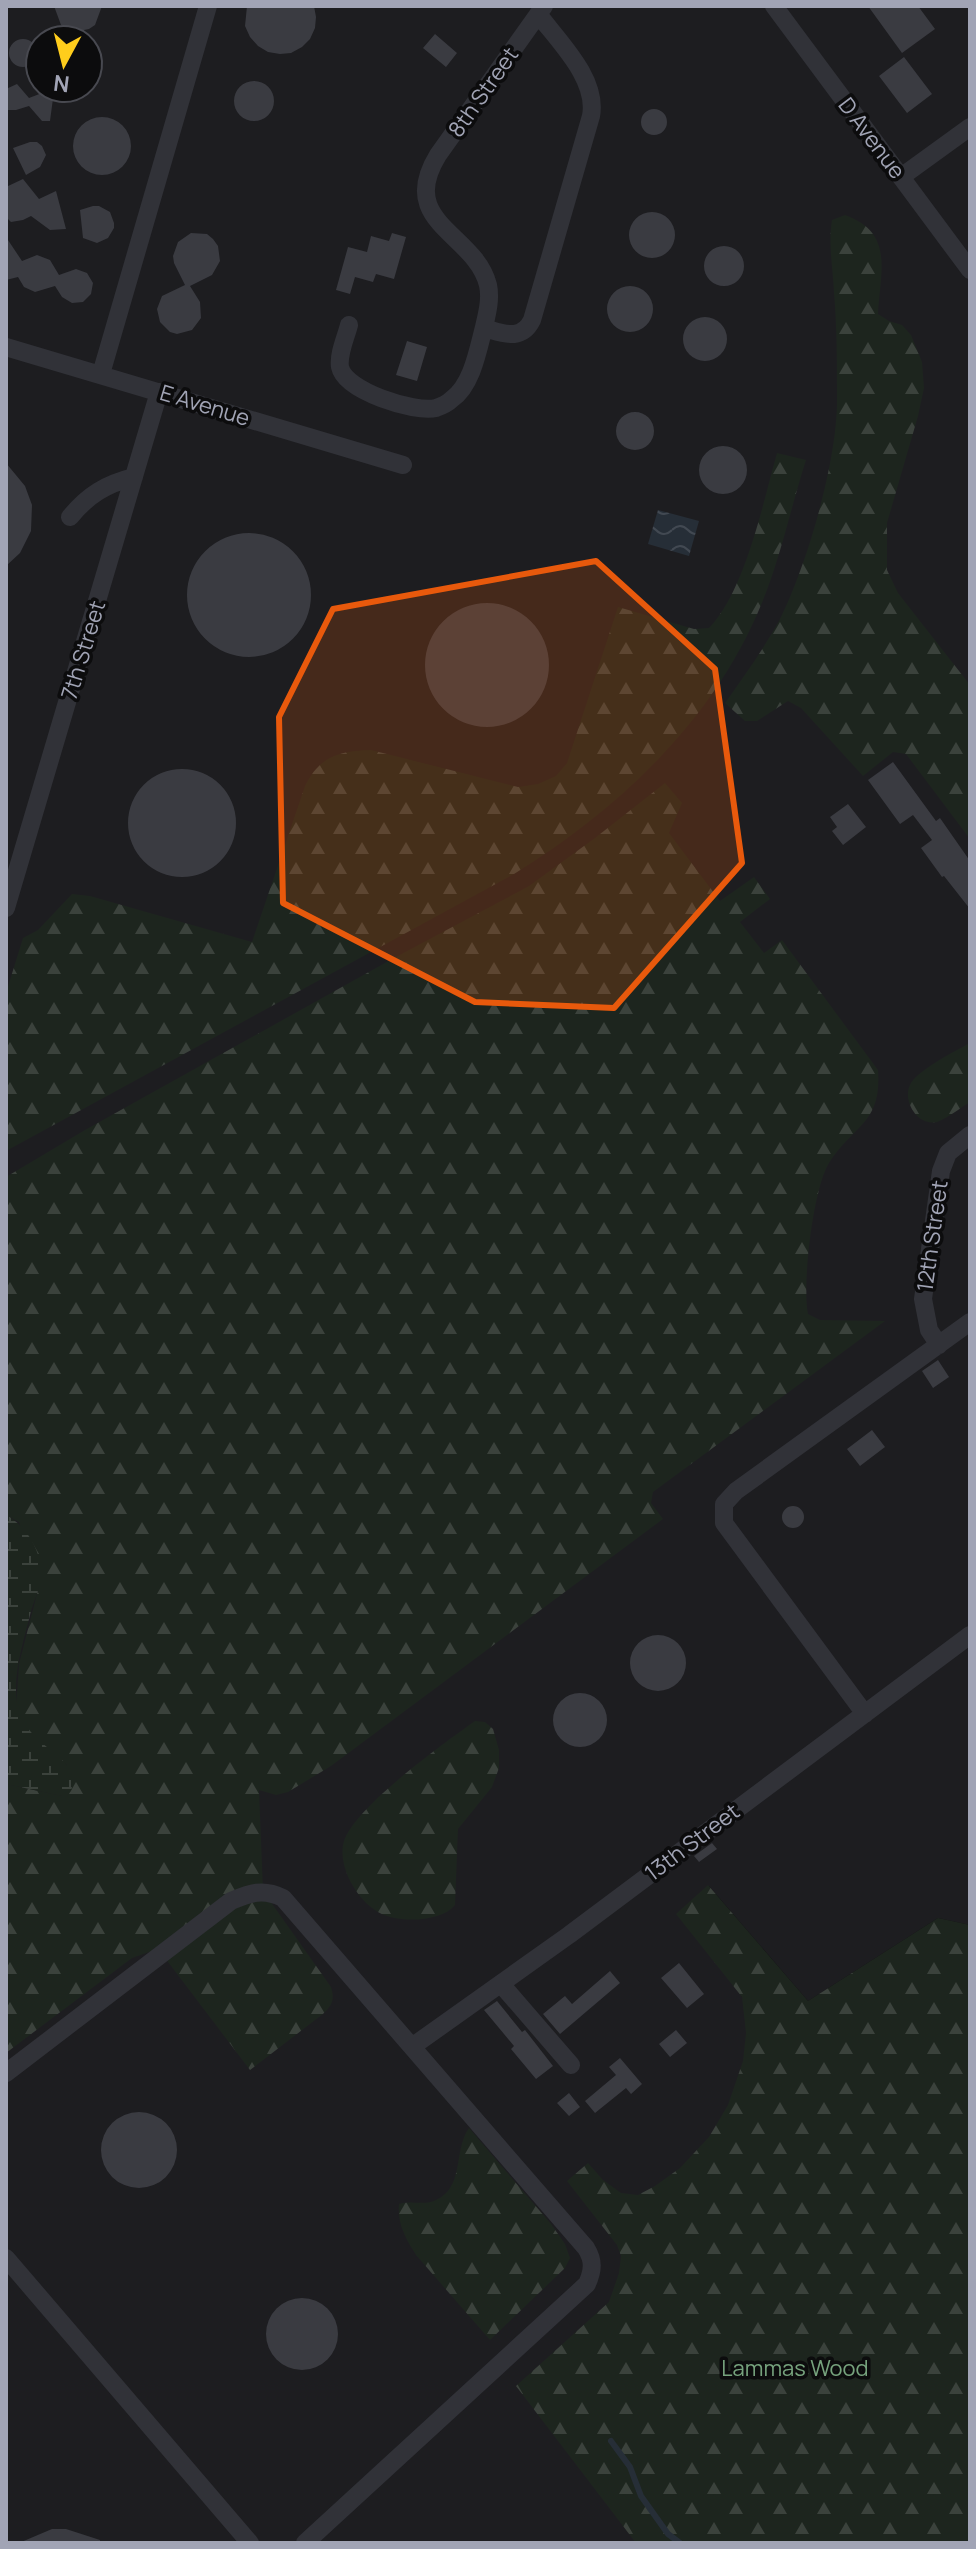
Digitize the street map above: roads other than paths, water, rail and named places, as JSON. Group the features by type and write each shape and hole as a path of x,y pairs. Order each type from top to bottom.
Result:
{"lane":[{"path":"101,374 208,6"},
{"name":"D Avenue","path":"774,6 970,270"},
{"path":"349,325 340,360 340,368 348,381 368,393 428,409 444,405 462,389 484,328 516,335 523,332 532,320 591,116 593,98 587,81 541,10"},
{"name":"8th Street","path":"484,328 489,294 485,276 431,211 425,191 426,182 438,155 541,10"},
{"path":"901,177 970,127"},
{"name":"E Avenue","path":"6,347 403,465"},
{"name":"7th Street","path":"6,908 159,392"},
{"path":"70,517 82,501 102,487 134,477"},
{"name":"12th Street","path":"939,1345 929,1330 923,1299 939,1185 943,1161 970,1135"},
{"path":"865,1714 724,1523 724,1504 736,1491 970,1322"},
{"name":"13th Street","path":"413,2046 970,1635"},
{"path":"6,2073 231,1901 251,1892 263,1891 283,1898 586,2248 593,2267 581,2291 305,2543"},
{"path":"501,1984 571,2065"},
{"path":"6,2258 250,2543"}],"water":[{"path":"658,510 699,521 689,556 648,544"}],"waterway":[{"path":"611,2441 630,2467 641,2496 668,2534 680,2543"}],"park label":[{"name":"Lammas Wood","path":"795,2368"}]}
